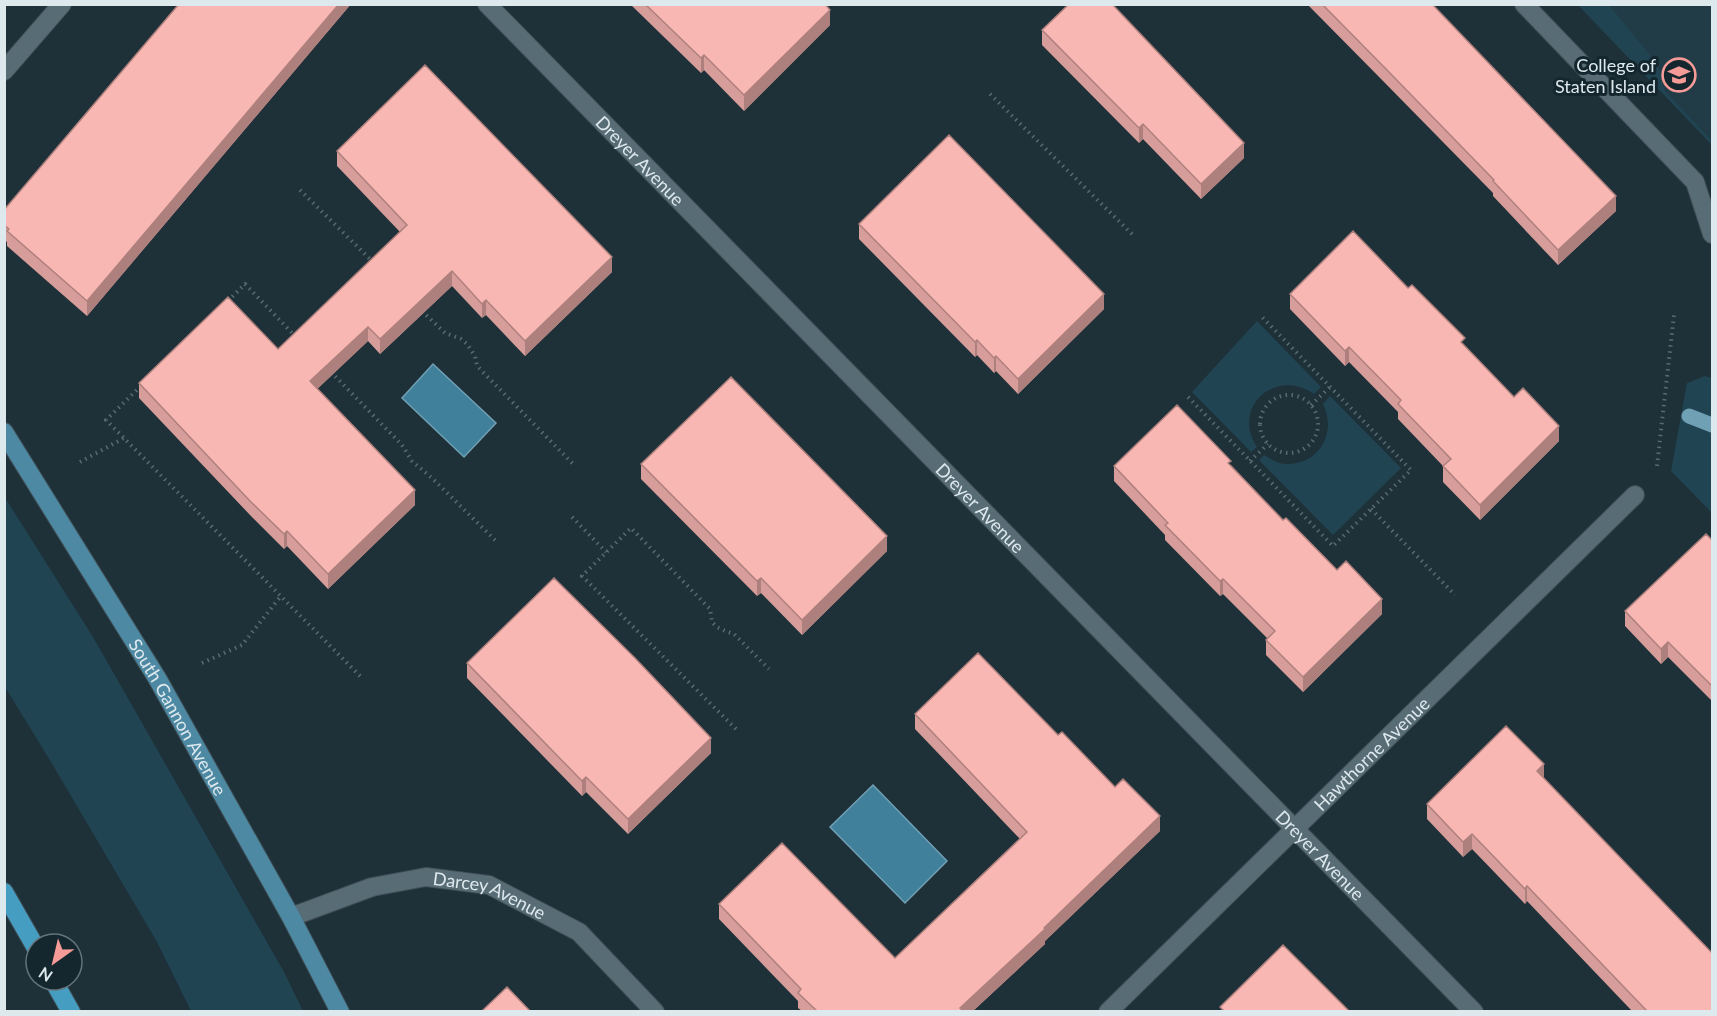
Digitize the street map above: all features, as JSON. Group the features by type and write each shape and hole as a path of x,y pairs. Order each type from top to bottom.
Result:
{"highway":[{"path":"4,892 27,932"},
{"path":"60,992 71,1011"}],"main road":[{"name":"South Gannon Avenue","path":"4,432 157,678 291,917 340,1011"}],"street":[{"path":"4,71 62,4"},
{"name":"Dreyer Avenue","path":"487,4 1474,1011"},
{"path":"1524,4 1695,182 1713,234"},
{"name":"Hawthorne Avenue","path":"1108,1011 1635,495"},
{"name":"Darcey Avenue","path":"291,917 372,887 426,877 489,885 579,932 656,1011"}],"path":[{"path":"990,94 1134,236"},
{"path":"300,190 377,266"},
{"path":"221,308 245,284 303,344"},
{"path":"419,308 445,333 467,344 475,357 477,366 574,465"},
{"path":"1658,466 1674,315"},
{"path":"1188,397 1333,546 1410,470 1262,317"},
{"path":"328,369 402,446 412,461 434,479 498,543"},
{"path":"147,380 106,420 363,679"},
{"path":"1311,405 1330,387"},
{"path":"1286,395 1304,399 1311,405 1316,412 1318,430 1310,445 1301,451 1284,453 1268,444 1260,428 1260,418 1270,402 1286,395"},
{"path":"80,462 124,438"},
{"path":"1250,461 1268,444"},
{"path":"1371,508 1455,595"},
{"path":"572,517 606,552"},
{"path":"736,729 582,576 631,528 710,609 712,622 725,632 734,634 769,669"},
{"path":"202,663 242,645 281,596"}],"shaded area":[{"name":"College of Staten Island","path":"1578,5 1712,5 1712,145"},
{"path":"1578,5 1609,5 1658,65 1665,91 1712,141 1712,145"},
{"path":"1257,321 1321,387 1314,394 1299,387 1285,385 1261,396 1253,406 1249,418 1250,432 1257,447 1251,452 1192,392"},
{"path":"433,364 496,423 464,457 402,398"},
{"path":"1705,376 1712,378 1712,513 1671,471 1687,383"},
{"path":"1330,396 1401,468 1333,535 1259,460 1264,455 1280,463 1298,463 1316,453 1326,436 1328,425 1323,404"},
{"path":"4,496 93,637 284,972 303,1011 191,1011 157,942 5,687"},
{"path":"873,785 947,861 905,903 830,827"}],"building":[{"path":"179,4 339,4 87,301 7,231 9,229 4,225 4,210"},
{"path":"645,4 825,4 830,10 744,95 704,55 701,58"},
{"path":"1069,4 1112,4 1244,143 1201,184 1143,124 1139,128 1042,30"},
{"path":"1322,4 1432,4 1616,196 1558,250 1494,180"},
{"path":"425,65 612,257 525,341 486,300 482,304 452,271 380,339 368,327 310,381 415,490 328,574 287,531 284,534 250,501 139,383 228,297 278,349 407,225 337,151"},
{"path":"949,135 1104,294 1018,379 996,356 994,358 977,340 975,342 859,224"},
{"path":"1353,231 1408,288 1412,285 1465,338 1461,342 1514,397 1523,388 1559,426 1480,505 1443,466 1451,459 1398,404 1401,400 1349,347 1345,351 1290,294"},
{"path":"731,377 887,536 802,620 761,578 757,581 641,464"},
{"path":"1177,405 1231,461 1228,463 1283,520 1286,518 1337,570 1346,561 1382,599 1303,677 1266,640 1275,631 1223,579 1220,581 1165,525 1168,523 1114,466"},
{"path":"1706,534 1713,541 1713,687 1668,642 1661,649 1625,611"},
{"path":"554,578 711,738 628,819 586,777 582,781 467,663"},
{"path":"978,653 1058,735 1062,732 1115,787 1123,779 1160,816 1045,929 960,1008 962,1010 817,1011 798,993 801,989 719,904 782,843 895,958 1027,832 915,714"},
{"path":"1506,726 1544,764 1537,771 1713,954 1713,1011 1647,1011 1527,886 1525,889 1472,834 1463,842 1427,804"},
{"path":"1283,945 1349,1011 1224,1011 1220,1007"},
{"path":"507,987 530,1011 482,1011"}],"waterway":[{"path":"1689,416 1712,425"}],"place":[{"name":"College of Staten Island","path":"1679,75"}]}
